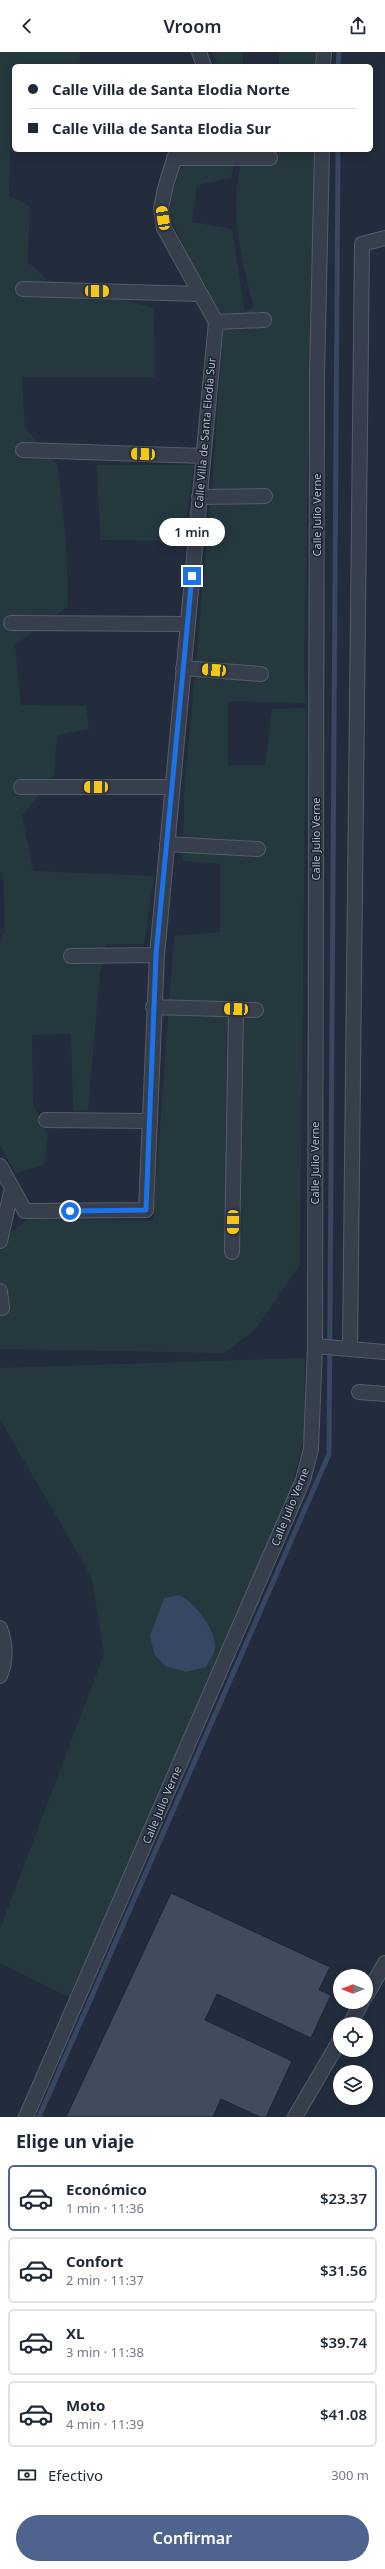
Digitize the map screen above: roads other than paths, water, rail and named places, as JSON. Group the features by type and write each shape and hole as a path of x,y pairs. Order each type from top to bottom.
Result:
{"street":[{"path":"199,52 203,64"},
{"path":"323,64 324,52"},
{"name":"Calle Julio Verne","path":"26,2117 303,1480 311,1449 319,1346 317,375 322,152"},
{"path":"264,320 216,322 164,228 161,208 176,154 270,158"},
{"path":"345,1348 362,244 385,238"},
{"path":"23,290 200,294"},
{"name":"Calle Villa de Santa Elodia Sur","path":"12,1188 25,1211 146,1210 156,955 216,322"},
{"path":"23,450 203,456"},
{"path":"199,497 264,496"},
{"path":"11,623 187,624"},
{"path":"183,668 260,674"},
{"path":"21,787 172,787"},
{"path":"167,844 258,849"},
{"path":"71,956 156,955"},
{"path":"153,1007 256,1010"},
{"path":"232,1252 236,1009"},
{"path":"46,1120 150,1121"},
{"path":"0,1166 12,1188 0,1240"},
{"path":"0,1291 2,1308"},
{"path":"319,1346 385,1352"},
{"path":"359,1392 385,1394"},
{"path":"0,1628 4,1637 4,1664 0,1676"},
{"path":"373,1984 385,1963"},
{"path":"295,2117 333,2052"}],"water":[{"path":"179,1595 197,1610 208,1624 212,1632 215,1647 212,1657 206,1667 186,1672 165,1666 154,1654 150,1636 164,1598"}],"waterway":[{"path":"338,64 339,52"},
{"path":"39,2117 329,1454 338,152"}]}
